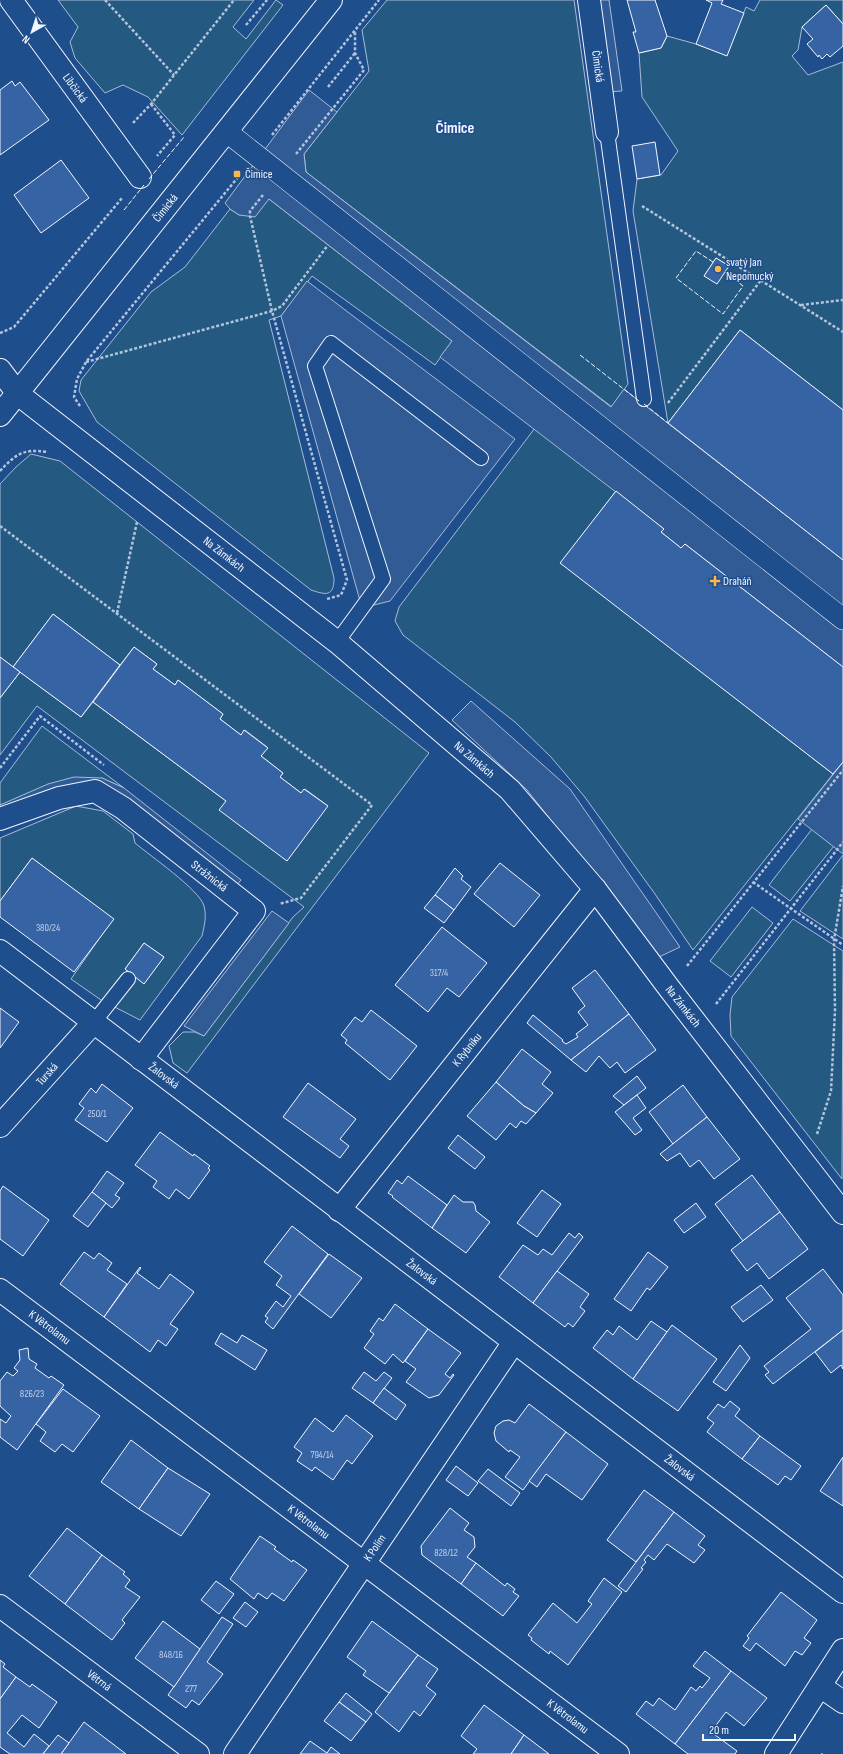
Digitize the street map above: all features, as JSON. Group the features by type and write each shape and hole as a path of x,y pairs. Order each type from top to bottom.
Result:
{"street":[{"name":"Libčická","path":"11,0 140,177"},
{"name":"Čimická","path":"0,415 331,0"},
{"name":"Čimická","path":"589,0 607,132"},
{"path":"227,132 843,618"},
{"name":"Na Zámkách","path":"0,370 18,394 337,642 510,790 595,889 669,988 843,1213"},
{"name":"Strážnická","path":"0,820 59,798 95,791 123,808 254,911"},
{"name":"K Rybníku","path":"339,1210 595,889"},
{"path":"141,1059 254,911"},
{"name":"Žalovská","path":"0,951 843,1592"},
{"name":"Turská","path":"0,1126 94,1022"},
{"name":"K Větrolamu","path":"0,1290 618,1754"},
{"name":"K Polím","path":"235,1754 514,1342"},
{"name":"Větrná","path":"0,1606 198,1754"},
{"path":"776,1754 843,1650"},
{"path":"820,1686 843,1702"}],"lane":[{"path":"607,132 644,399"},
{"path":"337,642 383,579 315,366 331,343 481,458"},
{"path":"94,1022 128,979"}],"path":[{"path":"105,0 174,75"},
{"path":"0,333 14,327 174,135 151,104 234,0"},
{"path":"246,25 266,0"},
{"path":"84,412 74,397 77,379 86,362 256,155 379,0"},
{"path":"328,87 355,53 355,31"},
{"path":"615,188 843,332"},
{"path":"86,362 272,311 282,306 344,224"},
{"path":"644,399 662,410 761,280"},
{"path":"800,305 843,300"},
{"path":"272,311 348,580 341,595 324,600"},
{"path":"0,471 11,460 23,452 43,452"},
{"path":"117,613 137,521"},
{"path":"0,526 372,805 300,898 254,911"},
{"path":"697,953 843,770"},
{"path":"735,980 843,842"},
{"path":"753,882 843,945"},
{"path":"807,1165 831,1090 835,1010 834,940 843,886"}],"shaded area":[{"path":"58,0 254,0 233,27 246,39 276,0 283,5 182,135 148,97 123,85 105,93 75,58 70,42 78,27"},
{"path":"387,0 574,0 628,384 612,407 306,172 304,154 369,71 362,30"},
{"path":"594,0 609,0 622,91 606,92"},
{"path":"760,0 843,0 843,24 826,5 802,27 798,50 792,56 808,75 843,62 843,410 740,330 668,423 633,211 637,179 661,175 678,151 642,97 639,53 661,48 667,36 727,55 746,7 754,11","holes":["716,258 729,266 704,276"]},
{"path":"309,90 337,112 304,154 306,172 611,407 624,389 843,560 843,667 685,544 681,548 661,532 664,529 440,357 452,341 269,199 255,217 239,215 230,209 225,203"},
{"path":"269,199 452,341 435,365 312,276 281,316 269,320 334,578 333,589 328,593 321,593 311,590 97,422 79,391 81,380 151,292 185,267 230,209 239,215"},
{"path":"307,281 515,439 390,601 362,608 281,316"},
{"path":"535,428 616,491 561,563 833,774 693,950 655,894 584,796 551,757 515,722 403,635 395,621 399,607"},
{"path":"31,454 60,461 429,753 187,1073 173,1063 169,1046 183,1032 195,1032 204,1036 293,917 304,907 37,706 0,755 0,698 20,672 81,717 93,702 226,801 328,806 305,789 301,793 280,777 283,773 261,756 267,747 245,730 241,735 220,719 223,714 178,680 175,685 153,669 157,664 134,647 120,665 53,614 13,667 0,657 0,484"},
{"path":"471,701 570,789 680,947 659,957 527,790 452,720"},
{"path":"42,726 124,788 102,778 0,805 0,783"},
{"path":"843,762 843,854 798,819"},
{"path":"74,777 102,778 124,788 241,880 230,893 95,791 0,819 0,805 48,784"},
{"path":"76,806 103,811 133,834 135,843 194,891 204,906 205,921 202,936 140,1020 101,1000 71,979 113,919 32,858 0,901 0,838","holes":["144,943 164,957 144,983 125,969"]},
{"path":"812,829 834,846 790,901 769,885"},
{"path":"843,855 843,939 800,911"},
{"path":"752,907 773,923 731,977 710,961"},
{"path":"272,911 289,923 204,1036 184,1026"},
{"path":"793,919 843,951 842,1179 731,1036 730,1015 732,997"}],"building":[{"path":"627,0 655,0 667,36 661,48 639,53 633,32 636,32"},
{"path":"706,0 723,0 721,4 744,13 727,56 696,44 712,3"},
{"path":"826,5 843,24 843,46 830,57 827,54 822,59 819,55 818,57 807,44 813,39 802,27"},
{"path":"12,81 15,86 20,82 49,120 0,155 0,90"},
{"path":"655,142 660,175 637,179 632,146"},
{"path":"61,160 89,198 41,233 14,195"},
{"name":"svatý Jan Nepomucký","path":"716,258 729,266 717,284 704,276"},
{"path":"740,330 843,410 843,560 668,423"},
{"path":"616,491 664,529 661,532 681,548 685,544 843,667 843,762 833,774 560,563"},
{"path":"53,614 120,665 81,717 13,667"},
{"path":"134,647 157,664 153,669 175,685 178,680 223,714 220,719 241,735 244,730 268,748 261,756 283,773 280,777 301,793 304,789 328,806 287,861 219,810 226,801 93,702"},
{"path":"0,657 20,672 0,698"},
{"path":"32,858 114,919 74,972 0,917 0,901"},
{"path":"500,863 540,895 514,927 474,894"},
{"path":"455,868 463,876 461,879 471,887 454,910 435,895"},
{"path":"435,895 454,910 444,923 424,908"},
{"path":"442,927 487,963 459,997 447,988 428,1012 395,985"},
{"path":"144,943 164,957 144,984 125,969"},
{"path":"595,970 629,1014 571,1060 527,1023 533,1015 566,1044 578,1037 576,1034 588,1025 578,1012 585,1006 572,988"},
{"path":"0,1008 19,1022 0,1048"},
{"path":"371,1010 417,1046 390,1080 345,1043 347,1040 341,1035 355,1017 362,1022"},
{"path":"629,1014 656,1050 625,1073 617,1062 610,1068 599,1056 586,1072 571,1060"},
{"path":"522,1049 551,1072 542,1084 553,1093 536,1113 524,1106 496,1082"},
{"path":"637,1076 646,1088 624,1105 613,1096"},
{"path":"496,1082 524,1106 536,1113 526,1124 521,1121 516,1128 510,1123 496,1140 467,1116"},
{"path":"308,1083 356,1119 340,1139 349,1146 340,1158 283,1117"},
{"path":"102,1084 133,1108 107,1142 75,1120 84,1108 79,1104 91,1088 96,1093"},
{"path":"683,1085 707,1117 673,1144 649,1112"},
{"path":"637,1095 646,1108 633,1118 642,1130 635,1135 615,1112"},
{"path":"707,1117 740,1159 714,1179 699,1160 690,1167 680,1153 667,1161 660,1154"},
{"path":"160,1132 193,1156 194,1154 210,1166 208,1168 210,1170 189,1199 176,1189 169,1199 153,1187 157,1181 135,1165"},
{"path":"458,1135 485,1157 475,1169 448,1148"},
{"path":"107,1171 124,1183 115,1195 120,1198 112,1208 92,1192"},
{"path":"752,1175 780,1212 743,1241 715,1204"},
{"path":"408,1176 447,1205 432,1228 388,1193 397,1180 402,1184"},
{"path":"3,1186 49,1220 23,1256 0,1239 0,1191"},
{"path":"542,1190 561,1204 537,1237 517,1223"},
{"path":"92,1192 106,1203 88,1227 73,1216"},
{"path":"454,1195 463,1202 473,1202 476,1211 490,1222 466,1253 432,1228"},
{"path":"696,1203 706,1217 684,1233 674,1220"},
{"path":"780,1212 808,1249 769,1279 757,1263 747,1271 731,1250"},
{"path":"292,1226 328,1254 273,1329 265,1322 268,1318 265,1316 276,1301 283,1307 291,1296 276,1285 282,1276 264,1262"},
{"path":"569,1233 575,1238 579,1233 583,1237 533,1303 499,1277 523,1245 538,1255 543,1249 552,1255"},
{"path":"84,1252 94,1259 99,1253 112,1263 107,1270 127,1284 104,1317 60,1284"},
{"path":"648,1252 668,1267 650,1290 647,1288 631,1311 614,1299"},
{"path":"329,1254 362,1278 331,1318 299,1294"},
{"path":"140,1267 141,1268 137,1273 159,1289 170,1274 194,1292 170,1324 178,1329 166,1346 158,1340 150,1352 104,1317"},
{"path":"823,1269 843,1295 843,1330 773,1384 765,1375 769,1372 764,1366 811,1329 786,1298"},
{"path":"557,1271 589,1294 580,1307 585,1311 573,1327 568,1323 565,1327 533,1303"},
{"path":"761,1285 773,1300 743,1322 731,1307"},
{"path":"395,1304 428,1329 403,1363 393,1354 385,1364 364,1348 374,1334 370,1331 379,1318 383,1321"},
{"path":"651,1321 667,1332 633,1379 593,1348 607,1330 613,1335 619,1326 637,1340"},
{"path":"672,1325 717,1359 678,1411 633,1379"},
{"path":"428,1329 461,1353 445,1374 450,1378 453,1374 454,1375 439,1395 429,1398 406,1382 416,1369 405,1361"},
{"path":"843,1330 843,1369 841,1365 831,1373 815,1352"},
{"path":"221,1333 237,1343 242,1335 267,1350 255,1370 215,1344"},
{"path":"740,1345 750,1358 726,1391 713,1382"},
{"path":"28,1348 29,1359 37,1364 35,1368 49,1378 51,1376 64,1385 17,1450 0,1437 0,1419 6,1423 11,1416 0,1406 0,1381 7,1372 13,1376 18,1371 14,1368 20,1360 19,1350"},
{"path":"364,1372 376,1381 384,1372 392,1378 373,1403 352,1388"},
{"path":"384,1388 406,1405 396,1420 373,1403"},
{"path":"63,1389 100,1416 73,1452 62,1444 55,1452 40,1441 46,1432 36,1424"},
{"path":"730,1401 740,1409 735,1416 760,1436 742,1459 707,1432 714,1423 707,1418 718,1404 724,1408"},
{"path":"529,1404 566,1432 523,1490 505,1477 520,1457 510,1450 509,1452 496,1441 494,1433 496,1426 503,1421 509,1420 515,1423"},
{"path":"346,1415 373,1436 352,1464 347,1460 333,1480 315,1467 312,1471 297,1461 302,1453 294,1447 315,1418 333,1432"},
{"path":"566,1432 608,1464 582,1500 546,1474 537,1487 529,1481"},
{"path":"760,1436 801,1466 791,1480 785,1476 778,1485 742,1459"},
{"path":"131,1440 168,1468 139,1509 101,1482"},
{"path":"843,1457 843,1506 820,1491"},
{"path":"456,1466 478,1483 468,1496 446,1480"},
{"path":"168,1468 210,1494 181,1536 139,1509"},
{"path":"488,1469 520,1493 511,1506 478,1481"},
{"path":"644,1490 674,1512 636,1562 607,1540"},
{"path":"450,1508 469,1523 464,1530 474,1537 475,1547 467,1557 476,1563 461,1584 422,1555 421,1546"},
{"path":"674,1512 705,1536 698,1545 705,1550 694,1563 667,1544 654,1560 648,1555 644,1560 646,1562 641,1568 643,1569 626,1592 618,1586"},
{"path":"67,1528 102,1555 65,1604 29,1576"},
{"path":"260,1536 276,1547 274,1549 292,1562 293,1560 307,1570 284,1601 272,1593 267,1599 258,1593 254,1599 230,1579"},
{"path":"102,1555 125,1572 123,1574 130,1580 125,1587 140,1597 122,1620 125,1623 112,1640 65,1604"},
{"path":"476,1563 505,1586 507,1583 515,1589 513,1592 519,1596 503,1616 461,1584"},
{"path":"604,1578 622,1592 568,1665 550,1651 549,1654 531,1640 532,1638 528,1635 553,1603 577,1623 592,1604 588,1601"},
{"path":"216,1581 234,1594 219,1614 201,1600"},
{"path":"781,1592 817,1620 804,1638 811,1643 802,1655 795,1651 785,1666 756,1643 750,1651 743,1646 749,1638 747,1636"},
{"path":"245,1602 258,1612 246,1627 233,1618"},
{"path":"222,1617 233,1624 207,1662 223,1674 199,1705 192,1700 186,1708 168,1695"},
{"path":"163,1621 200,1649 174,1687 135,1658"},
{"path":"372,1621 418,1655 389,1693 363,1675 366,1671 347,1657"},
{"path":"705,1651 731,1671 675,1744 636,1714 646,1701 653,1706 659,1698 675,1710 691,1687 696,1691 700,1686 702,1688 710,1678 693,1666"},
{"path":"418,1655 438,1669 426,1686 436,1694 420,1716 414,1711 399,1732 375,1712"},
{"path":"0,1660 5,1664 3,1667 16,1677 0,1699"},
{"path":"731,1671 767,1698 744,1726 726,1712 711,1732 737,1751 735,1754 688,1754 675,1744"},
{"path":"16,1677 30,1687 32,1684 57,1702 39,1728 22,1715 7,1733 24,1747 34,1734 49,1746 43,1754 10,1754 0,1747 0,1699"},
{"path":"346,1693 372,1714 366,1722 339,1702"},
{"path":"339,1702 366,1722 351,1741 324,1721"},
{"path":"484,1705 524,1735 511,1754 473,1754 477,1749 461,1736"},
{"path":"84,1722 126,1754 61,1754"},
{"path":"58,1735 69,1743 61,1754 43,1754"},
{"path":"524,1735 549,1754 511,1754"},
{"path":"310,1741 327,1753 331,1747 340,1754 300,1754"}],"fence":[{"path":"149,179 184,137"},
{"path":"124,210 144,185"},
{"path":"713,262 696,251 676,278 723,314 743,286 725,272"},
{"path":"580,355 639,401"},
{"path":"644,404 668,423"}],"place":[{"name":"Čimice","path":"237,174"},
{"name":"svatý Jan Nepomucký","path":"718,269"},
{"name":"Draháň","path":"715,581"}],"district":[{"name":"Čimice","path":"455,128"}]}
